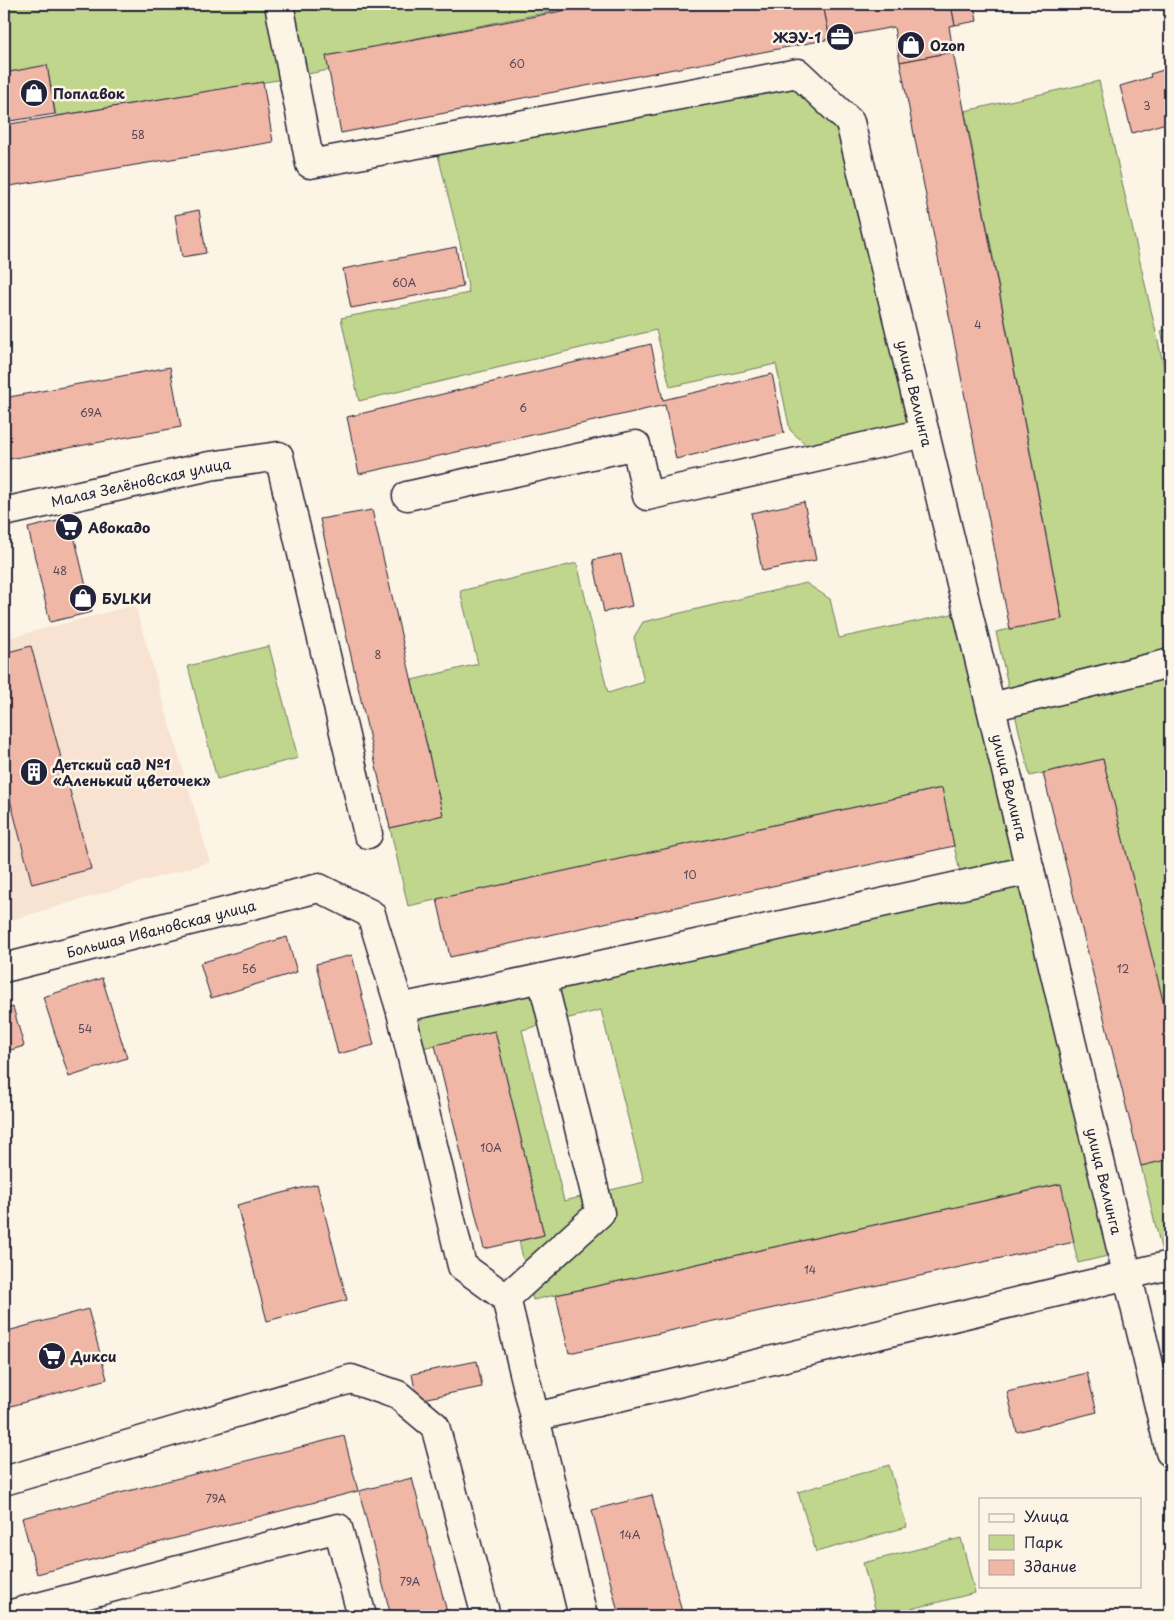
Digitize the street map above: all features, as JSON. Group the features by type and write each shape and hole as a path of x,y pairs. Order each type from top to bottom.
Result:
{"street":[{"name":"улица Веллинга","path":"279,4 310,164 798,73 850,122 1170,1452"},
{"path":"407,496 636,445 647,496 925,433"},
{"name":"Малая Зелёновская улица","path":"4,512 210,466 279,456 368,834"},
{"path":"990,707 1170,663"},
{"path":"583,1616 506,1298 462,1266 400,1008 1030,870"},
{"name":"Большая Ивановская улица","path":"4,968 319,888 371,914 400,1008"},
{"path":"506,1298 600,1213 542,978"},
{"path":"535,1418 1170,1265"},
{"path":"4,1481 351,1379 398,1395 435,1426 486,1616"},
{"path":"4,1616 338,1528 362,1616"}],"shaded area":[{"path":"135,605 210,862 4,922 4,639"}],"green space":[{"path":"4,4 274,4 290,78 56,116 47,66 4,73"},
{"path":"282,4 568,4 569,8 327,56 329,70 297,76"},
{"path":"795,81 845,127 917,431 816,454 790,430 776,364 670,387 656,330 359,401 341,318 469,293 460,243 436,147"},
{"path":"1099,81 1170,394 1170,654 1010,694 996,632 1062,618 965,111"},
{"path":"1170,329 1170,371 1161,331"},
{"path":"577,563 608,693 644,682 634,637 643,622 806,583 830,599 839,638 961,612 1023,867 962,881 941,788 408,906 390,828 443,815 412,680 478,664 460,591"},
{"path":"269,646 298,758 217,779 188,666"},
{"path":"1170,669 1170,1029 1103,759 1030,776 1013,706"},
{"path":"1025,875 1116,1254 1078,1263 1060,1184 533,1300 519,1241 544,1235 495,1031 414,1050 405,1012","holes":["601,1010 644,1182 564,1201 522,1030"]},
{"path":"1170,1159 1170,1259 1164,1260 1141,1166"},
{"path":"889,1465 907,1527 816,1552 798,1492"},
{"path":"961,1538 975,1593 877,1616 863,1563"}],"building":[{"path":"568,4 594,4 569,8"},
{"path":"599,4 823,4 830,39 341,133 326,56"},
{"path":"823,4 951,4 955,25 949,26 953,52 900,62 894,27 830,39"},
{"path":"951,4 974,4 977,21 955,25"},
{"path":"953,52 1062,619 1010,629 900,62"},
{"path":"47,65 55,114 4,122 4,73"},
{"path":"1170,68 1170,125 1167,126 1166,123 1132,133 1120,86 1151,77 1150,74"},
{"path":"263,82 273,142 4,187 4,125"},
{"path":"199,210 206,253 182,257 175,215"},
{"path":"456,247 463,287 351,308 343,269"},
{"path":"651,344 663,400 772,374 784,433 676,459 665,405 359,474 347,417"},
{"path":"170,367 181,427 4,460 4,398"},
{"path":"804,502 816,560 762,571 751,513"},
{"path":"372,510 443,815 390,828 320,519"},
{"path":"70,518 92,612 50,622 28,528"},
{"path":"621,554 632,606 604,612 593,560"},
{"name":"Детский сад №1 «Аленький цветочек»","path":"31,646 91,869 32,884 7,788 4,788 4,653"},
{"path":"1103,759 1170,1029 1170,1159 1141,1166 1043,773"},
{"path":"942,788 954,846 450,957 437,899"},
{"path":"287,937 297,972 211,998 200,963"},
{"path":"352,955 374,1045 338,1054 316,964"},
{"path":"102,978 127,1058 69,1077 43,997"},
{"path":"13,1007 24,1046 4,1052 4,1010"},
{"path":"495,1031 544,1235 484,1249 435,1045"},
{"path":"317,1184 347,1300 267,1321 237,1205"},
{"path":"1061,1184 1074,1242 569,1353 556,1295"},
{"name":"Дикси","path":"88,1309 107,1379 4,1408 4,1332"},
{"path":"477,1361 482,1387 417,1400 412,1374"},
{"path":"1087,1373 1097,1412 1017,1432 1007,1392"},
{"path":"344,1436 358,1491 37,1574 22,1518"},
{"path":"412,1478 448,1616 391,1616 359,1491"},
{"path":"652,1495 683,1616 619,1616 592,1510"}],"place":[{"name":"ЖЭУ-1","path":"840,37"},
{"name":"Ozon","path":"911,45"},
{"name":"Поплавок","path":"34,93"},
{"name":"Авокадо","path":"69,527"},
{"name":"БУLКИ","path":"83,598"},
{"name":"Детский сад №1 «Аленький цветочек»","path":"34,772"},
{"name":"Дикси","path":"52,1356"}]}
